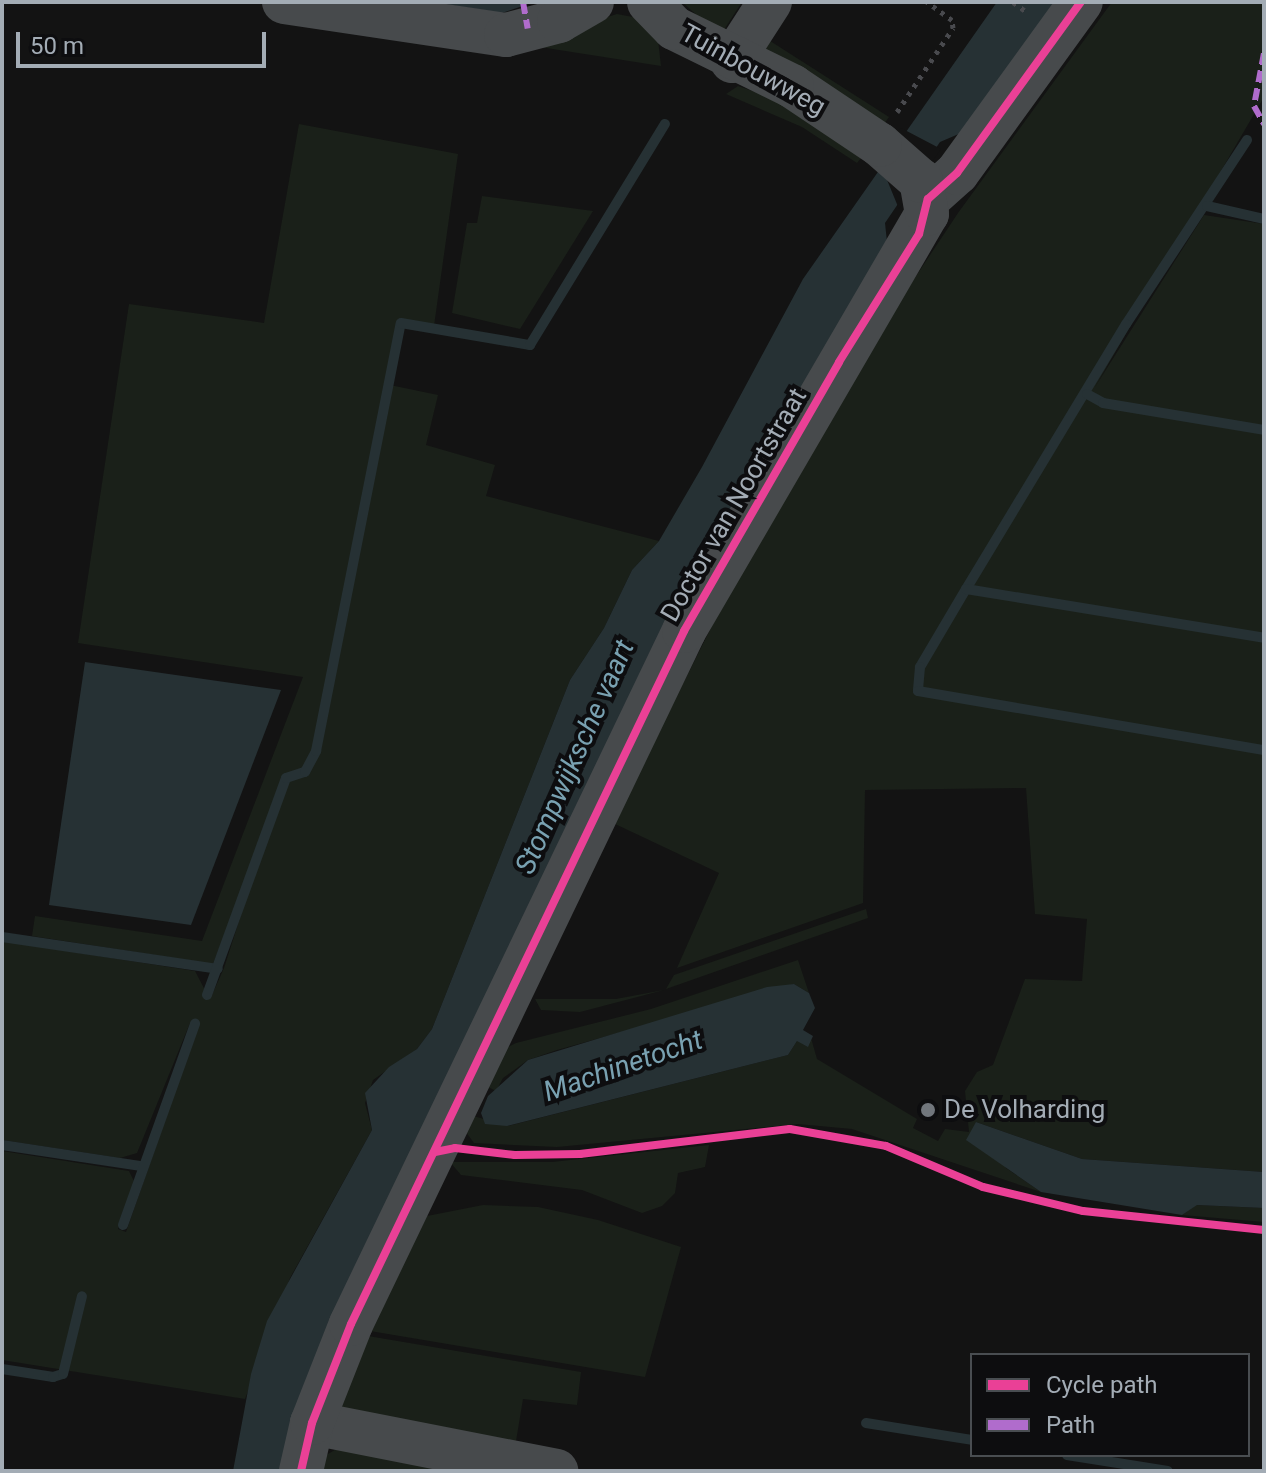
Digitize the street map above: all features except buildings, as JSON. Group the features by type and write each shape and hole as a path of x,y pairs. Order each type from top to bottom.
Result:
{"street":[{"path":"284,2 506,35 559,21 592,2"},
{"name":"Tuinbouwweg","path":"649,2 674,28 732,61 792,86 878,144 925,190"},
{"path":"732,61 770,2"},
{"path":"925,190 957,173 1081,2"},
{"name":"Doctor van Noortstraat","path":"301,1471 312,1423 351,1324 684,631 839,362 919,234 925,190"},
{"path":"312,1423 556,1471"}],"path":[{"path":"878,144 953,28 952,20 927,2"}],"shaded area":[{"path":"682,2 742,2 720,36"},
{"path":"1112,2 1264,2 1264,97 1095,387 1204,215 1264,224 1264,1172 1082,1159 976,1122 1006,1168 1041,1192 852,1129 798,1124 557,1147 474,1143 463,1128 470,1115 508,1126 788,1055 797,1041 811,1038 817,1059 917,1119 913,1128 938,1141 945,1129 969,1132 965,1091 977,1072 993,1065 1025,979 1082,981 1087,919 1035,914 1026,788 865,790 863,903 677,968 719,873 613,823 801,449 958,213"},
{"path":"617,14 633,17 658,40 661,66 521,44"},
{"path":"761,35 889,117 884,124 762,59"},
{"path":"738,86 773,98 865,153 857,163 802,127 726,94"},
{"path":"299,124 458,154 434,326 401,324 390,385 438,395 426,445 495,465 486,496 659,541 632,570 604,628 570,680 432,1029 417,1049 373,1080 365,1103 372,1130 290,1278 245,1399 2,1360 2,1151 129,1171 134,1181 118,1229 126,1232 198,1026 190,1023 137,1153 120,1158 2,1140 2,941 195,971 207,994 212,995 224,968 279,796 213,964 32,936 35,916 202,941 303,677 78,643 129,304 264,323"},
{"path":"482,196 593,211 520,329 452,313 467,223 477,223"},
{"path":"866,909 868,918 666,989 674,975"},
{"path":"798,960 809,993 794,984 557,1050 528,1060 503,1078 496,1091 484,1085 500,1051 516,1043 651,1009"},
{"path":"664,990 580,1012 541,1010 535,999 616,999"},
{"path":"709,1145 705,1167 678,1173 675,1193 662,1206 642,1213 582,1190 461,1175 450,1162 552,1162"},
{"path":"483,1205 538,1207 598,1220 681,1247 645,1377 370,1331 427,1216"},
{"path":"1196,1205 1264,1208 1264,1222 1182,1215"},
{"path":"368,1336 581,1372 577,1405 523,1399 514,1453 339,1407"},
{"path":"345,1444 475,1471 319,1471 323,1457"}],"water":[{"path":"431,2 534,2 502,13"},
{"name":"Stompwijksche vaart","path":"997,2 1062,2 968,130 940,142 885,223 888,251 282,1471 233,1471 251,1374 267,1321 372,1130 365,1093 389,1067 417,1049 432,1029 570,680 604,628 632,570 659,541 702,467 803,279"},
{"path":"85,662 281,690 191,925 49,905"},
{"name":"Machinetocht","path":"794,984 809,993 815,1008 803,1030 813,1036 808,1047 797,1041 788,1055 507,1126 485,1124 481,1113 488,1096 528,1060 767,987"},
{"path":"976,1122 1082,1159 1264,1172 1264,1208 1197,1205 1182,1215 1041,1192 966,1140"}],"pier":[{"path":"901,128 941,149 899,209 885,175 873,167"}],"waterway":[{"path":"207,995 286,778 305,772 316,751 401,323 530,345 665,124"},
{"path":"1247,140 1126,324 966,589 920,667 918,691 1264,750"},
{"path":"1207,206 1264,219"},
{"path":"1087,394 1103,403 1264,430"},
{"path":"966,589 1264,638"},
{"path":"2,937 218,969"},
{"path":"123,1225 195,1024"},
{"path":"2,1145 141,1166"},
{"path":"2,1369 53,1377 63,1374 82,1296"},
{"path":"866,1423 970,1440"},
{"path":"1080,1457 1168,1471"}],"marked path":[{"path":"523,2 528,29"},
{"path":"1264,53 1254,106 1264,124"}],"cycle path":[{"path":"301,1471 312,1423 351,1324 684,631 839,362 919,234 928,199 957,173 1081,2"},
{"path":"435,1152 455,1148 515,1155 580,1154 790,1129 886,1146 983,1187 1083,1211 1264,1230"}],"place":[{"name":"De Volharding","path":"928,1110"}]}
